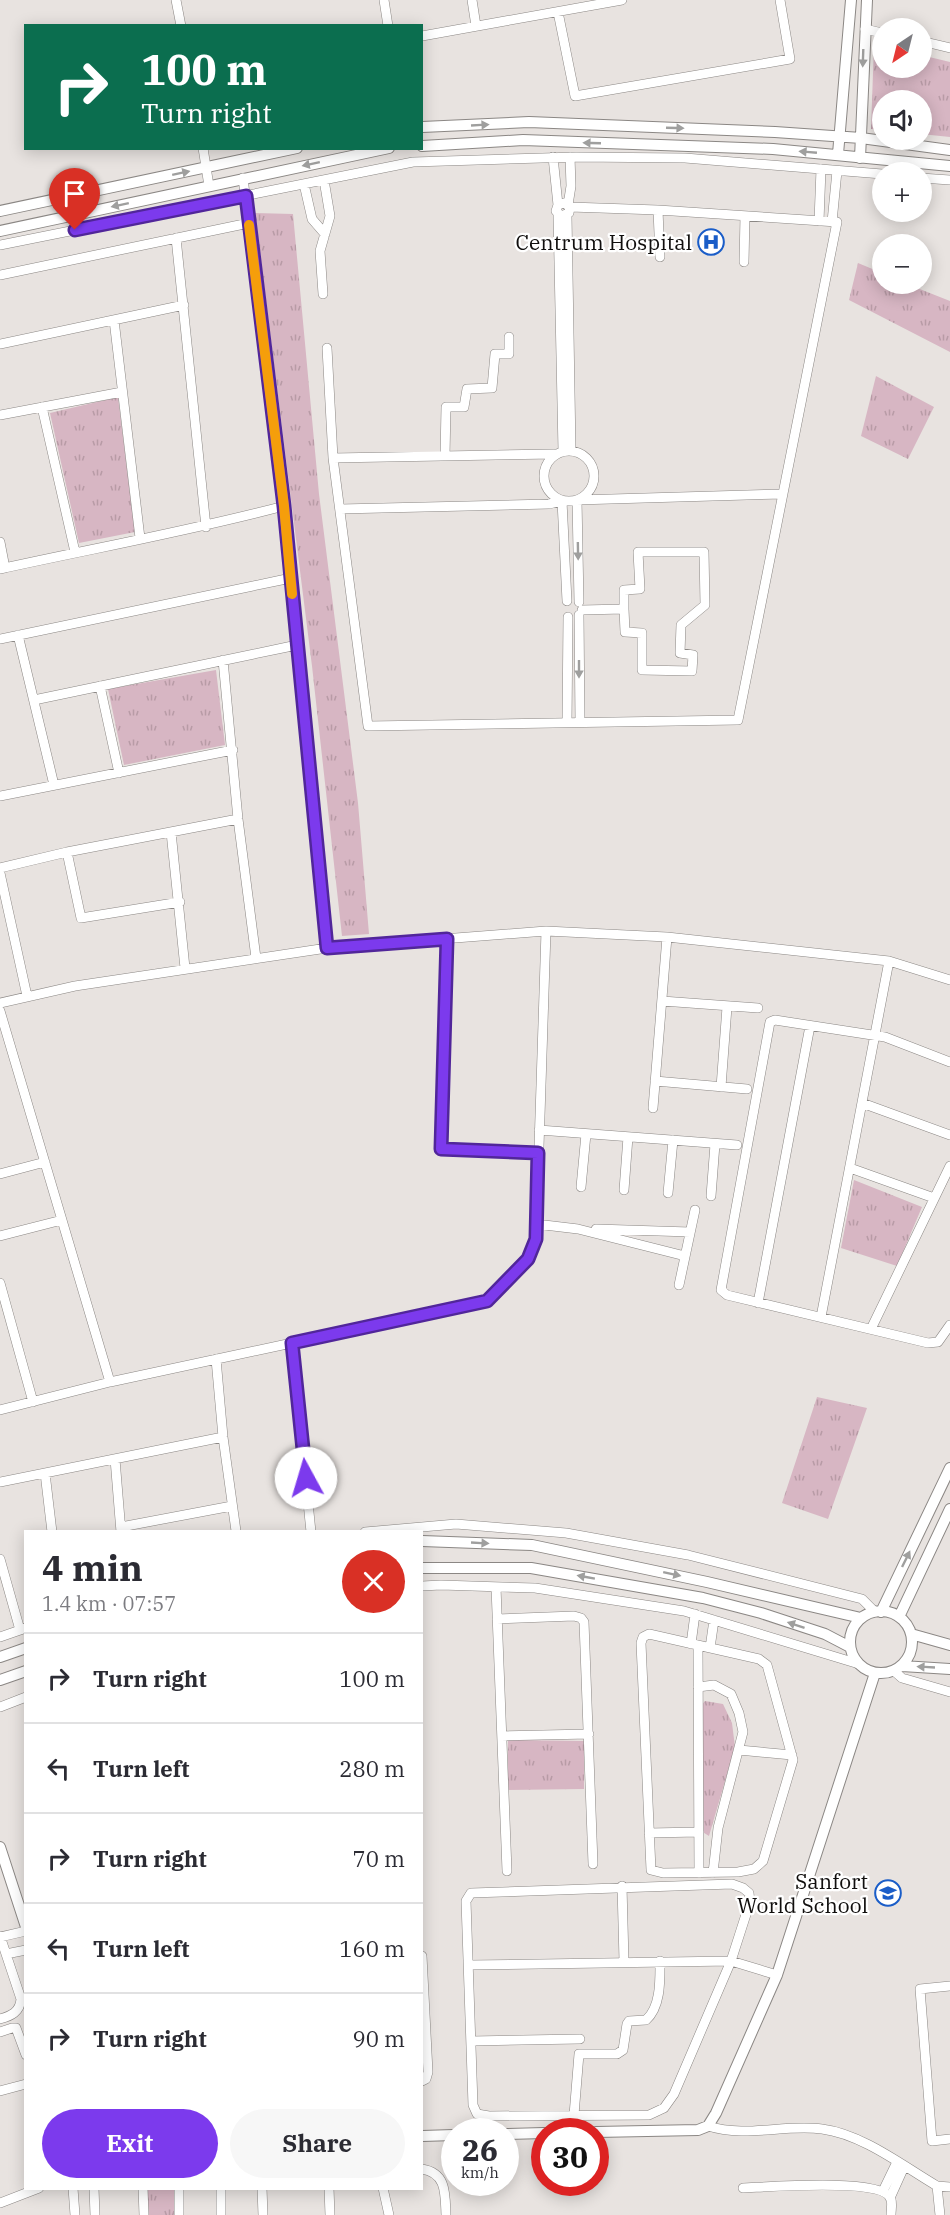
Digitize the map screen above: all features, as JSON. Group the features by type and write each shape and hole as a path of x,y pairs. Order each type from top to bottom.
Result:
{"street":[{"path":"176,0 181,24"},
{"path":"384,0 388,24"},
{"path":"472,0 476,26"},
{"path":"423,36 622,0"},
{"path":"558,12 575,96 790,59 780,0"},
{"path":"838,154 851,0"},
{"path":"860,158 867,0"},
{"path":"865,29 872,31"},
{"path":"932,44 950,48"},
{"path":"423,127 529,122 775,132 861,138 950,150"},
{"path":"423,146 523,140 773,149 950,166"},
{"path":"202,150 209,186"},
{"path":"0,211 288,150"},
{"path":"0,231 378,150"},
{"path":"553,157 564,209 563,452 544,468 543,477 549,492 562,501"},
{"path":"0,245 413,162 553,157 686,158 872,173"},
{"path":"564,209 571,186 570,157"},
{"path":"819,221 821,170"},
{"path":"832,222 837,171"},
{"path":"243,178 284,506 327,948"},
{"path":"932,179 950,180"},
{"path":"322,294 320,251 330,216 324,180"},
{"path":"304,184 312,219 325,234"},
{"path":"327,348 333,458 368,726 738,720 837,222 658,210 564,209"},
{"path":"658,210 660,257"},
{"path":"744,262 746,216"},
{"path":"0,275 249,224"},
{"path":"176,238 206,527"},
{"path":"0,344 184,305"},
{"path":"114,320 140,538"},
{"path":"445,456 446,407 464,407 467,388 492,388 495,354 509,354 509,337"},
{"path":"0,415 122,392"},
{"path":"42,407 75,552"},
{"path":"333,458 563,452 587,458 594,474 591,489 577,500"},
{"path":"340,509 549,504 577,500 783,494"},
{"path":"577,500 580,722"},
{"path":"562,501 567,601 563,609 568,617 567,723"},
{"path":"0,542 3,568 140,538 206,527 284,506"},
{"path":"638,552 704,552 705,605 681,625 680,653 693,655 692,671 642,670 642,633 625,632 624,609 624,590 640,589 638,552"},
{"path":"0,639 291,578"},
{"path":"567,601 573,599 580,609"},
{"path":"580,609 624,609"},
{"path":"568,617 574,618 580,609"},
{"path":"18,635 54,785"},
{"path":"33,700 297,645"},
{"path":"223,660 238,819 256,958"},
{"path":"100,686 118,773"},
{"path":"0,796 233,750"},
{"path":"0,868 67,852 238,819"},
{"path":"171,832 180,902 185,969"},
{"path":"67,852 81,918 180,902"},
{"path":"0,873 27,996"},
{"path":"0,1004 27,996 327,948 546,932 667,937 889,961 950,980"},
{"path":"0,1410 110,1382 487,1301 528,1259 536,1239 546,932"},
{"path":"653,1108 667,937"},
{"path":"447,939 441,1149 538,1153"},
{"path":"821,1317 889,961"},
{"path":"662,1001 758,1008"},
{"path":"721,1087 727,1007"},
{"path":"0,1011 110,1382"},
{"path":"950,1062 885,1037 775,1020 770,1022 721,1290 727,1295 758,1303 928,1343 938,1341 946,1334 950,1325"},
{"path":"758,1303 810,1026"},
{"path":"655,1081 747,1089"},
{"path":"862,1103 950,1135"},
{"path":"539,1130 736,1145"},
{"path":"581,1186 586,1134"},
{"path":"624,1190 628,1137"},
{"path":"668,1193 673,1140"},
{"path":"711,1196 715,1144"},
{"path":"0,1174 45,1162"},
{"path":"871,1329 950,1166"},
{"path":"850,1167 934,1198"},
{"path":"679,1286 695,1210"},
{"path":"0,1236 62,1220"},
{"path":"536,1224 578,1229 690,1232"},
{"path":"578,1229 685,1256"},
{"path":"0,1283 33,1402"},
{"path":"292,1343 311,1530"},
{"path":"216,1359 223,1437 236,1530"},
{"path":"0,1482 223,1437"},
{"path":"115,1459 121,1529 232,1506"},
{"path":"878,1612 950,1468"},
{"path":"45,1473 52,1530"},
{"path":"899,1617 950,1509"},
{"path":"388,1530 456,1524 566,1533 688,1555 862,1599 878,1612"},
{"path":"423,1541 532,1545 861,1618"},
{"path":"0,1559 23,1629 0,1637"},
{"path":"423,1569 531,1568 703,1598 761,1613 825,1634 850,1647"},
{"path":"423,1586 535,1588 684,1611 859,1664 875,1673 898,1668 950,1669"},
{"path":"496,1587 507,1871"},
{"path":"859,1664 850,1647 850,1636 854,1626 861,1618 878,1612 888,1612 899,1617 911,1634 912,1646 909,1657 898,1668"},
{"path":"695,1614 694,1645 698,1687 699,1873"},
{"path":"497,1619 574,1616 581,1618 584,1622 593,1864"},
{"path":"710,1648 714,1620"},
{"path":"649,1634 694,1645 759,1659 767,1665 792,1755 793,1760 763,1861 754,1869 713,1873 663,1873 651,1870 641,1643 643,1637 649,1634"},
{"path":"911,1634 950,1646"},
{"path":"0,1657 24,1649"},
{"path":"898,1668 902,1678 950,1692"},
{"path":"0,1680 24,1672"},
{"path":"609,2132 698,2130 708,2126 716,2113 777,1975 875,1673"},
{"path":"698,1687 714,1685 731,1694 739,1713 743,1732 718,1828 713,1873"},
{"path":"0,1707 24,1698"},
{"path":"502,1736 589,1734"},
{"path":"739,1750 792,1755"},
{"path":"649,1833 699,1832"},
{"path":"0,1847 24,1920"},
{"path":"732,1884 749,1893 750,1902 732,1961 674,2094 664,2108 649,2115 489,2116 477,2114 473,2105 470,1965 466,1901 471,1893 732,1884"},
{"path":"622,1886 624,1961"},
{"path":"0,2019 16,2012 21,2005 21,1999 0,1936 24,1931"},
{"path":"6,1954 24,1950"},
{"path":"574,2115 579,2054 617,2054 623,2050 629,2021 646,2020 654,2011 659,1989 660,1961"},
{"path":"470,1965 732,1961 777,1975"},
{"path":"950,1986 920,1989 932,2141 950,2139"},
{"path":"423,2007 428,2072 426,2079 423,2080"},
{"path":"0,2032 21,2027 24,2044"},
{"path":"472,2041 580,2039"},
{"path":"0,2091 24,2085"},
{"path":"708,2126 737,2132 820,2129 858,2139 937,2186 950,2187"},
{"path":"423,2136 441,2135"},
{"path":"891,2215 887,2194 900,2164"},
{"path":"423,2169 431,2170 445,2186 446,2215"},
{"path":"743,2188 858,2185 887,2194"},
{"path":"937,2186 939,2215"},
{"path":"0,2203 34,2190"},
{"path":"73,2190 75,2215"},
{"path":"94,2190 95,2215"},
{"path":"143,2190 144,2215"},
{"path":"179,2190 179,2215"},
{"path":"221,2190 221,2215"},
{"path":"262,2190 263,2215"},
{"path":"329,2190 330,2215"},
{"path":"383,2190 389,2215"}],"green space":[{"path":"932,58 950,62 950,137 932,135 932,90 872,90 873,78 932,78"},
{"path":"255,213 293,214 319,494 358,803 369,934 342,936 312,666"},
{"path":"858,263 872,269 872,294 932,294 950,301 950,352 849,300"},
{"path":"876,376 934,407 908,459 861,436"},
{"path":"118,397 135,532 79,543 50,413"},
{"path":"216,670 225,745 124,765 108,689"},
{"path":"854,1180 922,1207 897,1266 841,1248"},
{"path":"817,1397 867,1408 828,1519 782,1503"},
{"path":"705,1701 723,1704 732,1723 735,1747 709,1836 701,1831 700,1707"},
{"path":"508,1740 584,1741 584,1789 508,1790"},
{"path":"144,2190 178,2190 179,2215 145,2215"}],"slow traffic":[{"path":"249,225 284,506 292,594"}],"place":[{"name":"Centrum Hospital","path":"711,242"},
{"name":"Sanfort World School","path":"888,1893"}],"route":[{"path":"75,230 246,196 284,506 327,948 447,939 441,1149 538,1153 536,1239 528,1259 487,1301 292,1343 306,1478"}]}
